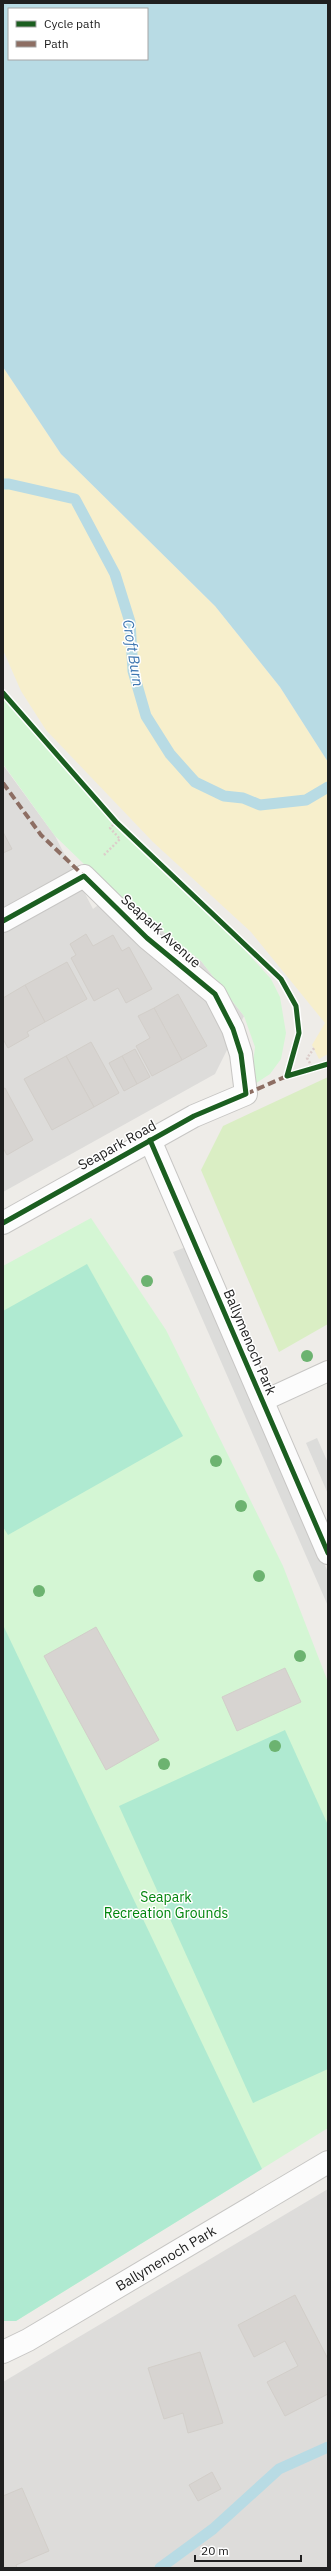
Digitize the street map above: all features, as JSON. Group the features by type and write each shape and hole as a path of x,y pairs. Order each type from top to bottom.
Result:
{"street":[{"path":"3,921 84,876"},
{"name":"Seapark Avenue","path":"84,876 147,938 215,994 233,1029 239,1047 246,1094"},
{"name":"Seapark Road","path":"3,1222 194,1116 246,1094"},
{"name":"Ballymenoch Park","path":"150,1140 328,1553"},
{"name":"Ballymenoch Park","path":"3,2352 28,2340 328,2162"}],"lane":[{"path":"262,1401 328,1371"}],"path":[{"path":"84,876 120,838 110,828 116,822"},
{"path":"314,1070 307,1058 315,1047"}],"shaded area":[{"path":"3,765 55,836 93,909 114,893 201,961 244,1016 215,1074 3,1192"},
{"path":"186,1247 328,1572 328,1606 173,1252"},
{"path":"317,1438 328,1463 328,1494 306,1443"},
{"path":"328,2189 328,2568 3,2568 3,2382"}],"green space":[{"path":"3,694 116,822 204,905 271,979 280,997 286,1033 281,1059 270,1074 250,1087 255,1047 244,1016 201,961 114,893 55,836 3,764"},
{"path":"328,1077 328,1324 279,1352 201,1170 223,1126"},
{"name":"Seapark Recreation Grounds","path":"91,1218 166,1330 283,1566 328,1682 328,2128 16,2321 3,2321 3,1266"},
{"path":"87,1264 183,1436 8,1535 3,1527 3,1311"},
{"path":"3,1625 262,2169 16,2321 3,2321"},
{"path":"285,1730 328,1825 328,2069 253,2103 119,1806"}],"sand":[{"path":"3,367 61,454 215,606 280,687 328,762 328,1054 319,1059 312,1045 325,1023 251,932 153,842 46,730 21,691 3,650"}],"water":[{"path":"3,3 328,3 328,762 280,687 215,606 61,454 3,367"}],"building":[{"path":"3,832 12,849 3,853"},
{"path":"86,934 93,946 113,935 122,951 129,947 152,989 126,1003 118,988 94,1001 71,958 76,955 70,944"},
{"path":"67,962 87,999 45,1022 25,985"},
{"path":"25,985 45,1022 27,1032 29,1036 8,1048 3,1039 3,998"},
{"path":"178,994 207,1046 182,1060 154,1008"},
{"path":"154,1008 182,1060 152,1076 136,1046 150,1038 138,1016"},
{"path":"91,1042 119,1093 94,1107 66,1056"},
{"path":"135,1049 150,1077 137,1084 122,1056"},
{"path":"66,1056 94,1107 52,1130 24,1079"},
{"path":"122,1056 137,1084 124,1091 109,1063"},
{"path":"5,1088 33,1140 7,1155 3,1148 3,1089"},
{"path":"96,1627 159,1740 106,1770 44,1656"},
{"path":"285,1668 301,1702 237,1731 222,1697"},
{"path":"295,2295 328,2359 328,2394 285,2416 267,2382 298,2366 285,2341 254,2357 238,2325"},
{"path":"200,2352 223,2423 188,2433 183,2413 164,2419 148,2368"},
{"path":"212,2472 221,2489 198,2501 189,2485"},
{"path":"22,2488 49,2551 16,2565 17,2568 3,2568 3,2496"}],"waterway":[{"name":"Croft Burn","path":"3,484 9,484 75,499 115,574 130,622 133,671 146,716 170,754 195,782 224,796 243,798 260,805 306,800 328,787"},
{"path":"160,2568 213,2529 279,2469 328,2447"}],"marked path":[{"path":"3,783 41,835 84,876"},
{"path":"246,1094 287,1076"}],"cycle path":[{"path":"3,693 116,822 281,979 296,1006 299,1033 287,1076 328,1064"},
{"path":"3,921 84,876 147,938 215,994 233,1029 241,1054 246,1094 194,1116 3,1223"},
{"path":"150,1140 328,1553"}]}
